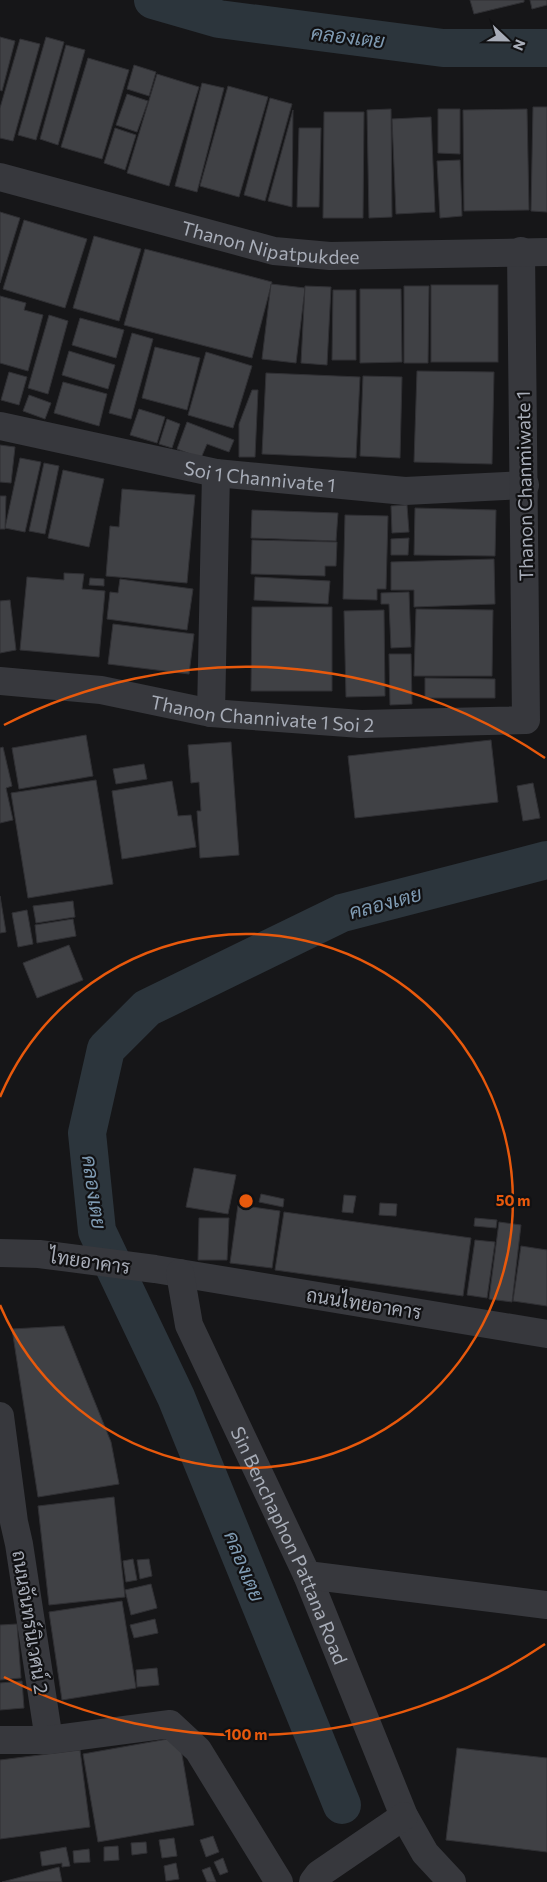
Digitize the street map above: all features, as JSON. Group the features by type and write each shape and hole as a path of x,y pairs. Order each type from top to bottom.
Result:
{"street":[{"name":"Thanon Nipatpukdee","path":"0,177 274,251 330,256 534,251"},
{"name":"Thanon Chanmiwate 1","path":"526,720 525,485 534,251"},
{"name":"Soi 1 Channivate 1","path":"0,426 216,472 405,491 525,485"},
{"path":"211,713 216,472"},
{"name":"Thanon Channivate 1 Soi 2","path":"0,681 101,690 211,713 360,724 526,720"},
{"name":"ไทยอาคาร","path":"0,1254 39,1254 167,1271"},
{"name":"ถนนไทยอาคาร","path":"167,1271 547,1334"},
{"name":"Sin Benchaphon Pattana Road","path":"167,1271 189,1325 307,1575 404,1816 424,1853 452,1882"},
{"name":"ถนนจันทร์นิเวศน์ 2","path":"0,1416 7,1523 19,1544 49,1740"},
{"path":"307,1575 547,1605"},
{"path":"0,1740 49,1740 170,1724 198,1750 279,1882"},
{"path":"316,1878 380,1831 404,1816"}],"building":[{"path":"470,0 524,0 524,2 474,14"},
{"path":"530,0 547,0 547,5 532,9"},
{"path":"0,37 15,41 2,91 0,90"},
{"path":"46,37 64,42 36,140 18,135"},
{"path":"20,39 40,44 13,141 0,138 0,108"},
{"path":"66,45 85,50 58,145 40,139"},
{"path":"88,58 129,70 102,159 61,147"},
{"path":"134,65 156,72 149,96 127,89"},
{"path":"157,74 199,87 169,186 127,173"},
{"path":"202,83 224,88 197,192 175,186"},
{"path":"228,86 268,97 239,197 200,186"},
{"path":"127,94 148,101 137,132 116,125"},
{"path":"270,98 292,104 265,201 244,195"},
{"path":"533,107 547,107 547,212 531,211"},
{"path":"391,109 392,217 369,218 367,110"},
{"path":"438,109 460,109 460,154 438,153"},
{"path":"527,109 529,210 464,211 463,110"},
{"path":"293,110 292,207 268,201"},
{"path":"324,112 364,112 363,218 323,218"},
{"path":"431,117 435,212 396,214 392,119"},
{"path":"115,128 136,135 125,170 104,163"},
{"path":"299,128 321,128 319,207 297,207"},
{"path":"460,160 462,216 440,218 437,161"},
{"path":"0,212 20,218 0,283"},
{"path":"24,220 87,239 65,308 3,289"},
{"path":"94,236 141,249 119,321 73,308"},
{"path":"145,249 272,282 252,358 124,325"},
{"path":"271,284 305,288 296,363 262,359"},
{"path":"431,285 498,285 498,362 431,362"},
{"path":"305,286 331,287 327,365 301,363"},
{"path":"404,286 429,286 428,363 404,363"},
{"path":"360,289 401,289 402,362 360,363"},
{"path":"333,290 356,290 356,360 332,360"},
{"path":"0,296 26,303 24,310 43,315 28,371 0,363"},
{"path":"49,315 68,321 48,394 28,388"},
{"path":"80,318 124,330 116,358 72,345"},
{"path":"132,333 153,339 131,419 109,413"},
{"path":"155,347 200,358 187,410 142,398"},
{"path":"69,351 115,365 108,389 62,375"},
{"path":"206,352 252,366 233,428 188,415"},
{"path":"417,371 494,372 492,464 414,462"},
{"path":"9,372 27,377 19,405 1,400"},
{"path":"266,373 360,377 356,458 262,454"},
{"path":"363,376 402,377 400,458 360,456"},
{"path":"63,382 107,394 99,426 54,413"},
{"path":"252,390 258,390 255,457 239,457 239,424"},
{"path":"29,395 51,403 45,419 23,411"},
{"path":"139,409 165,417 157,443 130,435"},
{"path":"167,419 180,424 172,448 159,444"},
{"path":"187,422 234,440 229,452 207,444 201,458 177,449"},
{"path":"0,445 15,447 11,483 0,482"},
{"path":"20,458 41,462 25,532 5,528"},
{"path":"44,463 59,466 45,534 29,531"},
{"path":"63,470 104,479 89,547 48,538"},
{"path":"122,489 195,495 187,583 106,576 110,526 119,527"},
{"path":"0,496 6,496 5,529 0,529"},
{"path":"407,505 409,532 392,533 391,506"},
{"path":"415,508 496,510 495,556 414,555"},
{"path":"252,510 338,513 336,541 251,538"},
{"path":"345,515 388,516 386,589 377,589 377,600 343,599"},
{"path":"409,538 408,555 391,555 391,539"},
{"path":"252,540 337,542 336,566 325,566 325,576 251,574"},
{"path":"494,559 495,604 414,607 414,590 391,590 391,562"},
{"path":"64,573 84,574 82,589 105,591 99,657 20,650 27,577 64,580"},
{"path":"255,577 330,581 328,604 254,600"},
{"path":"90,578 104,579 104,586 89,585"},
{"path":"120,579 193,589 187,630 107,619 110,592 118,593"},
{"path":"409,592 411,647 391,648 389,604 381,604 381,593"},
{"path":"10,600 16,650 0,653 0,601"},
{"path":"252,607 332,607 332,691 251,691"},
{"path":"416,609 493,610 492,676 414,676"},
{"path":"384,610 385,696 346,697 344,611"},
{"path":"113,624 194,634 189,674 108,664"},
{"path":"389,654 411,654 412,704 390,705"},
{"path":"425,678 495,679 495,698 425,698"},
{"path":"86,735 93,776 19,789 12,748"},
{"path":"491,740 498,802 355,818 348,756"},
{"path":"231,742 239,855 200,858 197,811 201,811 199,782 191,783 188,745"},
{"path":"3,747 12,786 6,788 13,820 0,823 0,748"},
{"path":"144,764 147,779 116,784 113,769"},
{"path":"96,780 113,884 28,898 11,793"},
{"path":"172,781 178,816 191,815 196,847 122,859 112,791"},
{"path":"533,783 540,818 523,821 517,786"},
{"path":"0,896 6,932 0,933"},
{"path":"73,901 75,917 36,923 33,906"},
{"path":"27,910 33,944 18,947 12,913"},
{"path":"73,919 76,936 37,943 35,925"},
{"path":"69,945 83,980 37,998 23,963"},
{"path":"194,1168 236,1175 228,1214 186,1207"},
{"path":"261,1194 284,1199 283,1207 259,1202"},
{"path":"344,1195 356,1196 353,1213 342,1212"},
{"path":"380,1203 397,1204 396,1216 379,1215"},
{"path":"238,1205 280,1211 272,1268 230,1263"},
{"path":"284,1212 471,1238 463,1296 275,1270"},
{"path":"199,1218 229,1218 227,1260 198,1260"},
{"path":"475,1218 497,1220 496,1228 474,1226"},
{"path":"499,1222 521,1225 512,1302 489,1299"},
{"path":"475,1240 495,1242 487,1298 467,1295"},
{"path":"521,1246 547,1250 547,1306 513,1301"},
{"path":"64,1326 111,1442 119,1484 38,1497 12,1329"},
{"path":"114,1497 125,1597 49,1605 38,1506"},
{"path":"133,1559 137,1580 126,1582 123,1561"},
{"path":"149,1559 152,1576 140,1579 137,1560"},
{"path":"151,1584 157,1608 131,1615 125,1590"},
{"path":"122,1601 136,1688 62,1700 49,1612"},
{"path":"155,1619 158,1633 134,1638 130,1625"},
{"path":"17,1624 21,1678 0,1680 0,1625"},
{"path":"157,1668 159,1685 137,1687 136,1670"},
{"path":"22,1681 24,1708 0,1710 0,1683"},
{"path":"179,1737 194,1825 98,1842 83,1754"},
{"path":"457,1748 547,1758 547,1852 446,1840"},
{"path":"80,1750 90,1827 0,1839 0,1760"},
{"path":"213,1836 219,1852 206,1857 200,1840"},
{"path":"174,1838 177,1856 162,1858 159,1840"},
{"path":"146,1842 147,1853 132,1855 131,1843"},
{"path":"118,1846 119,1860 104,1861 104,1847"},
{"path":"66,1847 70,1866 62,1867 62,1863 42,1866 40,1852"},
{"path":"89,1849 90,1862 74,1863 73,1851"},
{"path":"223,1858 228,1872 220,1875 214,1862"},
{"path":"176,1863 179,1879 166,1881 164,1866"},
{"path":"59,1867 62,1882 2,1882"},
{"path":"210,1867 216,1882 207,1882 202,1870"}],"waterway":[{"name":"คลองเตย","path":"153,0 219,19 443,48 547,48"},
{"name":"คลองเตย","path":"342,1805 176,1397 97,1231 87,1133 106,1049 147,1008 342,913 547,860"}]}
